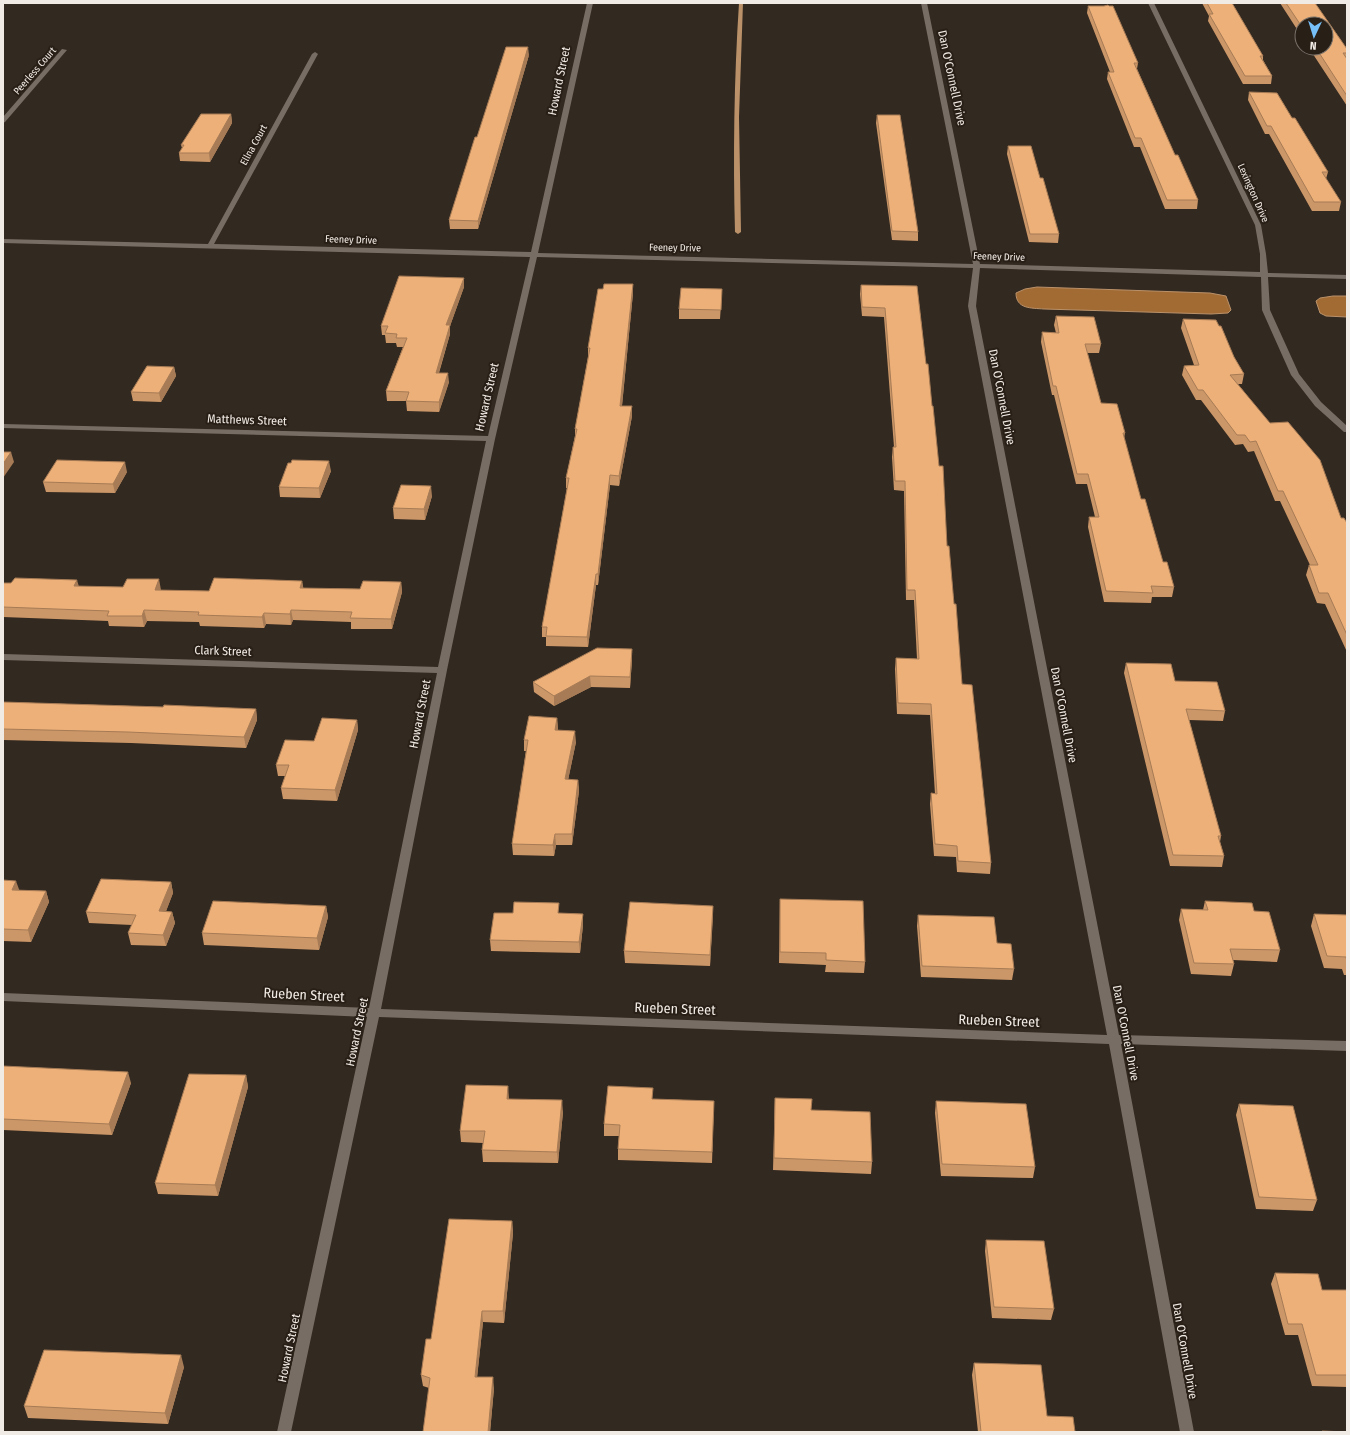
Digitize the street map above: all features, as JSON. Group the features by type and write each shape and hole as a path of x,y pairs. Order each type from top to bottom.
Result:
{"street":[{"name":"Howard Street","path":"284,1432 374,1013 442,670 491,439 590,3"},
{"name":"Dan O'Connell Drive","path":"924,3 977,266 972,306 1114,1040 1187,1432"},
{"name":"Lexington Drive","path":"1151,3 1258,225 1263,254 1266,310 1295,375 1318,404 1347,430"},
{"name":"Peerless Court","path":"3,121 64,50"},
{"name":"Ellna Court","path":"210,246 315,54"},
{"name":"Feeney Drive","path":"3,241 1347,277"},
{"name":"Matthews Street","path":"3,426 491,439"},
{"name":"Clark Street","path":"3,657 442,670"},
{"name":"Rueben Street","path":"3,997 374,1013 1114,1040 1347,1046"}],"shaded area":[{"path":"1037,287 1210,293 1226,296 1231,310 1228,313 1211,314 1044,309 1025,307 1021,305 1016,293 1025,289"},
{"path":"1347,296 1347,317 1326,316 1320,313 1316,301 1320,298"}],"building":[{"path":"1207,3 1232,3 1263,56 1260,56 1272,76 1245,76 1209,14 1213,14"},
{"path":"1286,3 1315,3 1324,16 1295,16"},
{"path":"1088,6 1113,6 1138,63 1134,63 1175,155 1178,155 1198,200 1167,200 1141,138 1135,138 1108,72 1114,72"},
{"path":"1334,30 1347,49 1347,53 1343,53 1347,59 1347,96 1321,56 1334,56"},
{"path":"506,47 528,47 478,221 449,220 475,137 477,137"},
{"path":"1249,92 1277,93 1292,118 1295,118 1328,172 1322,172 1341,202 1314,202 1271,126 1267,126"},
{"path":"201,114 231,114 209,153 179,153 184,145 181,145"},
{"path":"877,115 900,115 918,232 892,231"},
{"path":"1008,146 1031,146 1040,178 1043,178 1059,234 1030,234"},
{"path":"399,276 464,278 446,325 450,325 436,373 448,373 439,402 406,401 409,392 386,391 407,338 396,338 397,334 385,333 388,326 381,326"},
{"path":"604,284 633,284 620,406 632,406 619,476 610,475 598,574 596,574 587,637 546,636 547,627 542,627 569,478 566,478 577,429 575,429 590,348 588,348 598,289 603,289"},
{"path":"861,285 917,286 926,364 928,364 939,466 943,466 947,546 949,546 954,604 956,604 962,684 972,685 991,863 958,861 957,846 935,844 931,793 937,794 931,704 898,703 896,658 919,659 915,590 907,590 905,481 895,481 893,447 896,447 885,308 862,307"},
{"path":"681,288 722,289 721,310 679,309"},
{"path":"1056,316 1094,317 1101,344 1085,344 1101,403 1117,404 1125,433 1123,433 1141,499 1145,499 1163,562 1167,562 1174,587 1151,586 1153,593 1106,591 1089,517 1099,517 1088,474 1077,474 1056,386 1053,386 1042,332 1059,333"},
{"path":"1183,319 1216,320 1219,326 1221,326 1234,357 1244,374 1230,375 1270,423 1288,422 1320,460 1341,518 1344,518 1347,523 1347,635 1328,593 1319,593 1309,565 1318,565 1283,491 1278,491 1256,441 1250,442 1245,435 1237,435 1203,390 1198,390 1184,366 1199,365"},
{"path":"147,366 174,367 159,393 131,392"},
{"path":"3,452 11,452 3,464"},
{"path":"57,460 125,462 113,484 43,482"},
{"path":"292,460 329,461 319,488 279,487 288,463 291,463"},
{"path":"401,485 431,486 424,509 393,508"},
{"path":"15,578 77,580 74,586 123,587 127,579 159,579 155,590 209,591 214,578 302,581 300,588 360,589 363,581 401,582 391,619 350,618 352,612 291,610 290,614 264,613 262,617 198,615 199,612 144,610 142,616 107,616 109,611 3,607 3,583 11,583"},
{"path":"597,648 632,649 630,677 590,676 554,696 533,682"},
{"path":"1126,663 1171,664 1175,681 1217,682 1225,711 1186,709 1221,836 1218,836 1224,856 1173,855"},
{"path":"3,702 163,707 164,705 256,709 244,737 3,729"},
{"path":"529,716 557,718 555,730 575,731 565,779 578,780 572,834 555,834 553,845 512,844 528,740 524,740"},
{"path":"322,718 357,720 335,790 281,788 289,765 276,765 285,740 314,741"},
{"path":"101,879 171,882 159,911 172,912 163,935 128,933 136,915 86,912"},
{"path":"3,880 16,881 12,890 46,891 28,930 3,929"},
{"path":"780,899 863,901 865,962 826,960 826,953 780,952"},
{"path":"213,901 326,906 317,938 202,933"},
{"path":"1205,901 1252,903 1254,911 1269,912 1280,950 1230,949 1234,964 1194,963 1181,909 1208,910"},
{"path":"514,902 559,903 558,913 583,914 579,942 490,940 494,913 513,913"},
{"path":"630,902 713,906 710,955 624,951"},
{"path":"1314,914 1347,915 1347,962 1346,957 1327,956"},
{"path":"918,915 994,917 997,943 1011,944 1014,969 922,966"},
{"path":"3,1066 128,1072 109,1124 3,1119"},
{"path":"189,1074 246,1075 215,1185 155,1183"},
{"path":"466,1085 508,1086 507,1099 562,1100 557,1152 482,1150 485,1131 460,1131"},
{"path":"608,1086 653,1088 652,1099 714,1101 712,1152 618,1149 620,1125 604,1124"},
{"path":"775,1098 812,1099 811,1110 870,1112 872,1162 774,1158"},
{"path":"936,1101 1026,1104 1035,1167 942,1164"},
{"path":"1239,1104 1293,1106 1317,1200 1259,1197"},
{"path":"449,1219 512,1221 503,1311 482,1311 475,1377 493,1377 488,1432 423,1432 430,1378 421,1375 426,1339 431,1339"},
{"path":"986,1240 1044,1241 1054,1309 994,1307"},
{"path":"1275,1273 1318,1274 1322,1290 1347,1290 1347,1375 1316,1375 1302,1324 1288,1324"},
{"path":"44,1350 181,1355 165,1413 24,1406"},
{"path":"974,1363 1041,1365 1047,1416 1073,1417 1075,1432 981,1432"},
{"path":"1322,1431 1347,1432 1323,1432"}],"waterway":[{"path":"738,232 736,117 741,3"}]}
